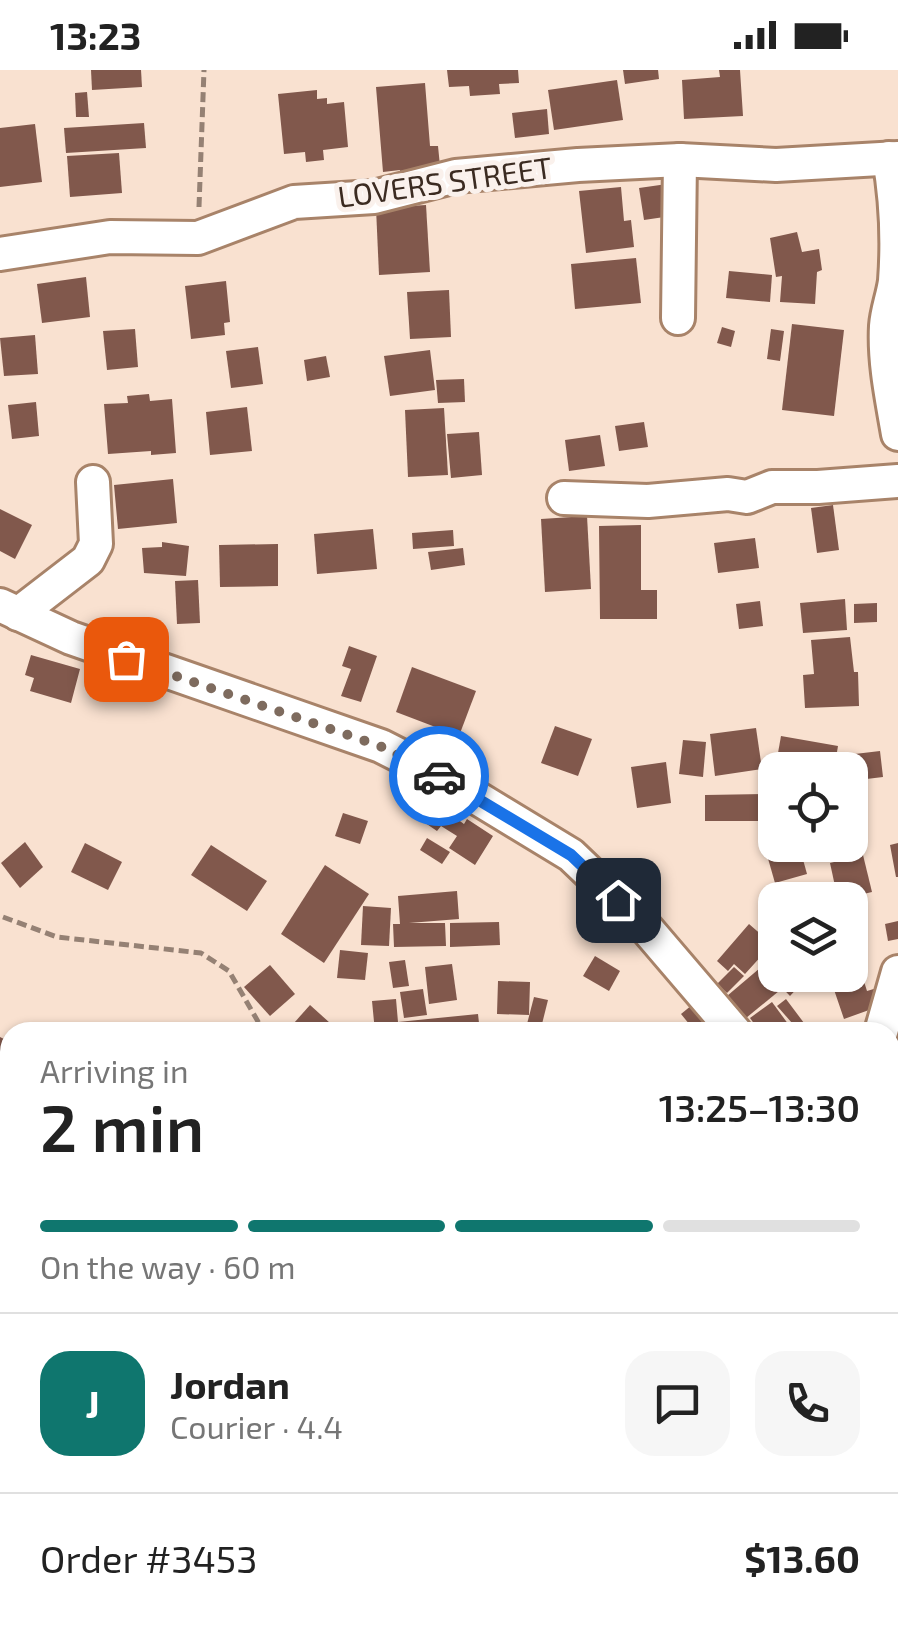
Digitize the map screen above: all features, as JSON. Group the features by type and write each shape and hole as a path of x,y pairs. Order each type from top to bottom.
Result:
{"street":[{"name":"LOVERS STREET","path":"0,254 110,237 198,238 294,202 374,197 456,176 680,160 776,165 893,158"},
{"path":"893,158 898,242 896,279 886,326 889,383 898,434"},
{"path":"678,318 680,160"},
{"path":"564,498 648,502 728,494 747,496 772,486 898,481"},
{"path":"9,610 88,560 96,544 93,482"},
{"path":"9,610 154,669 380,746 446,779 571,855 640,922 726,1022"},
{"path":"884,1022 898,972"}],"path":[{"path":"198,238 204,70"},
{"path":"3,917 56,937 201,954 229,972 258,1022"}],"building":[{"path":"91,70 141,70 142,87 92,90"},
{"path":"447,70 518,70 519,83 499,84 500,94 470,96 469,86 449,87"},
{"path":"623,70 658,70 659,79 625,84"},
{"path":"719,70 740,70 743,116 684,119 682,80 720,77"},
{"path":"617,80 623,120 554,130 548,90"},
{"path":"425,83 430,146 438,146 441,176 401,179 400,170 383,172 376,87"},
{"path":"317,90 317,99 327,98 327,104 344,102 348,147 323,150 324,160 306,162 305,152 284,154 278,94"},
{"path":"87,92 89,117 76,117 75,93"},
{"path":"547,109 549,134 515,138 512,113"},
{"path":"144,123 146,148 66,153 64,128"},
{"path":"35,124 42,182 0,187 0,128"},
{"path":"119,153 122,193 70,197 67,156"},
{"path":"667,184 671,216 644,220 639,188"},
{"path":"621,187 624,221 631,220 634,247 586,253 579,191"},
{"path":"426,205 430,272 379,275 376,208"},
{"path":"797,232 802,252 819,249 822,270 817,272 815,304 780,302 782,276 776,277 770,238"},
{"path":"636,258 641,303 575,309 571,264"},
{"path":"729,271 772,275 770,302 726,298"},
{"path":"86,277 90,317 42,323 37,284"},
{"path":"226,281 230,322 224,323 225,335 191,339 185,286"},
{"path":"449,290 451,337 410,339 407,292"},
{"path":"792,324 844,330 834,416 782,410"},
{"path":"722,327 735,331 731,347 717,343"},
{"path":"135,329 138,367 107,370 103,331"},
{"path":"771,329 784,331 780,361 767,359"},
{"path":"35,335 38,374 4,376 0,338"},
{"path":"258,347 263,384 231,388 226,351"},
{"path":"430,350 435,390 390,396 384,356"},
{"path":"326,356 330,377 307,381 304,360"},
{"path":"464,379 465,402 438,403 436,380"},
{"path":"149,394 150,401 172,399 176,453 108,454 104,404 128,403 127,396"},
{"path":"36,402 39,436 12,439 8,405"},
{"path":"247,407 252,451 210,455 206,412"},
{"path":"444,408 448,475 408,477 405,410"},
{"path":"644,422 648,447 619,451 615,426"},
{"path":"479,432 482,475 451,478 447,434"},
{"path":"600,435 605,466 569,471 565,440"},
{"path":"173,479 177,523 118,529 114,485"},
{"path":"833,505 839,550 817,553 811,508"},
{"path":"0,509 32,525 15,559 0,551"},
{"path":"587,516 591,589 545,592 541,519"},
{"path":"641,525 641,590 657,590 657,619 600,619 599,526"},
{"path":"373,529 377,569 317,574 314,534"},
{"path":"453,530 454,546 413,549 412,533"},
{"path":"755,538 759,568 718,573 714,543"},
{"path":"162,542 189,546 186,576 144,573 142,548 162,547"},
{"path":"278,544 278,586 220,587 219,545"},
{"path":"463,548 465,565 431,570 428,552"},
{"path":"198,580 200,623 177,624 175,581"},
{"path":"845,599 847,630 803,633 800,603"},
{"path":"760,601 763,626 739,629 736,604"},
{"path":"877,603 877,622 854,623 854,604"},
{"path":"850,637 854,672 858,672 859,706 805,708 803,675 814,674 811,640"},
{"path":"349,646 377,656 361,702 341,696 351,669 342,666"},
{"path":"31,655 80,669 71,703 30,691 34,678 25,675"},
{"path":"412,667 476,691 459,736 396,712"},
{"path":"555,726 592,739 578,776 541,763"},
{"path":"756,728 758,770 715,776 710,734"},
{"path":"781,736 838,746 837,752 778,752"},
{"path":"683,740 706,742 703,777 679,774"},
{"path":"880,751 883,777 868,779 868,752"},
{"path":"666,762 671,803 637,808 631,767"},
{"path":"425,789 453,809 450,814 464,824 467,819 493,836 475,865 449,848 457,836 441,826 437,831 409,812"},
{"path":"758,794 758,821 705,821 705,795"},
{"path":"343,813 368,821 360,844 335,836"},
{"path":"427,838 450,852 442,864 420,850"},
{"path":"25,842 43,867 20,888 1,863"},
{"path":"85,843 122,862 108,890 71,872"},
{"path":"898,843 898,877 896,877 890,845"},
{"path":"211,845 267,881 247,911 191,875"},
{"path":"769,862 804,862 807,874 775,882"},
{"path":"865,862 872,892 868,893 868,882 834,882 830,863"},
{"path":"325,865 369,894 324,963 281,934"},
{"path":"457,891 459,919 409,923 445,923 446,946 394,947 393,924 400,924 398,896"},
{"path":"363,906 391,908 389,946 361,945"},
{"path":"898,921 898,939 888,941 885,924"},
{"path":"499,922 500,945 450,947 450,923"},
{"path":"749,924 758,932 758,960 745,974 734,964 728,971 717,961"},
{"path":"340,950 368,953 365,980 337,978"},
{"path":"595,956 620,971 609,991 583,976"},
{"path":"405,960 409,986 393,988 389,962"},
{"path":"452,964 457,1000 429,1004 425,967"},
{"path":"270,965 295,994 270,1016 244,987"},
{"path":"734,967 744,976 727,993 717,984"},
{"path":"758,970 758,992 778,992 746,1018 727,996"},
{"path":"498,981 530,982 529,1015 497,1014"},
{"path":"877,988 883,1005 844,1019 835,992 868,992"},
{"path":"423,989 427,1015 404,1018 400,992"},
{"path":"534,997 548,1000 542,1022 528,1022"},
{"path":"396,999 398,1022 374,1022 372,1001"},
{"path":"786,999 803,1022 791,1022 777,1006"},
{"path":"772,1002 787,1022 753,1022 750,1018"},
{"path":"310,1005 329,1022 295,1022"},
{"path":"692,1005 706,1020 688,1022 681,1014"},
{"path":"478,1014 479,1022 398,1022"}],"way so far":[{"path":"126,659 380,746 439,776"}],"route":[{"path":"439,776 571,855 618,900"}]}
